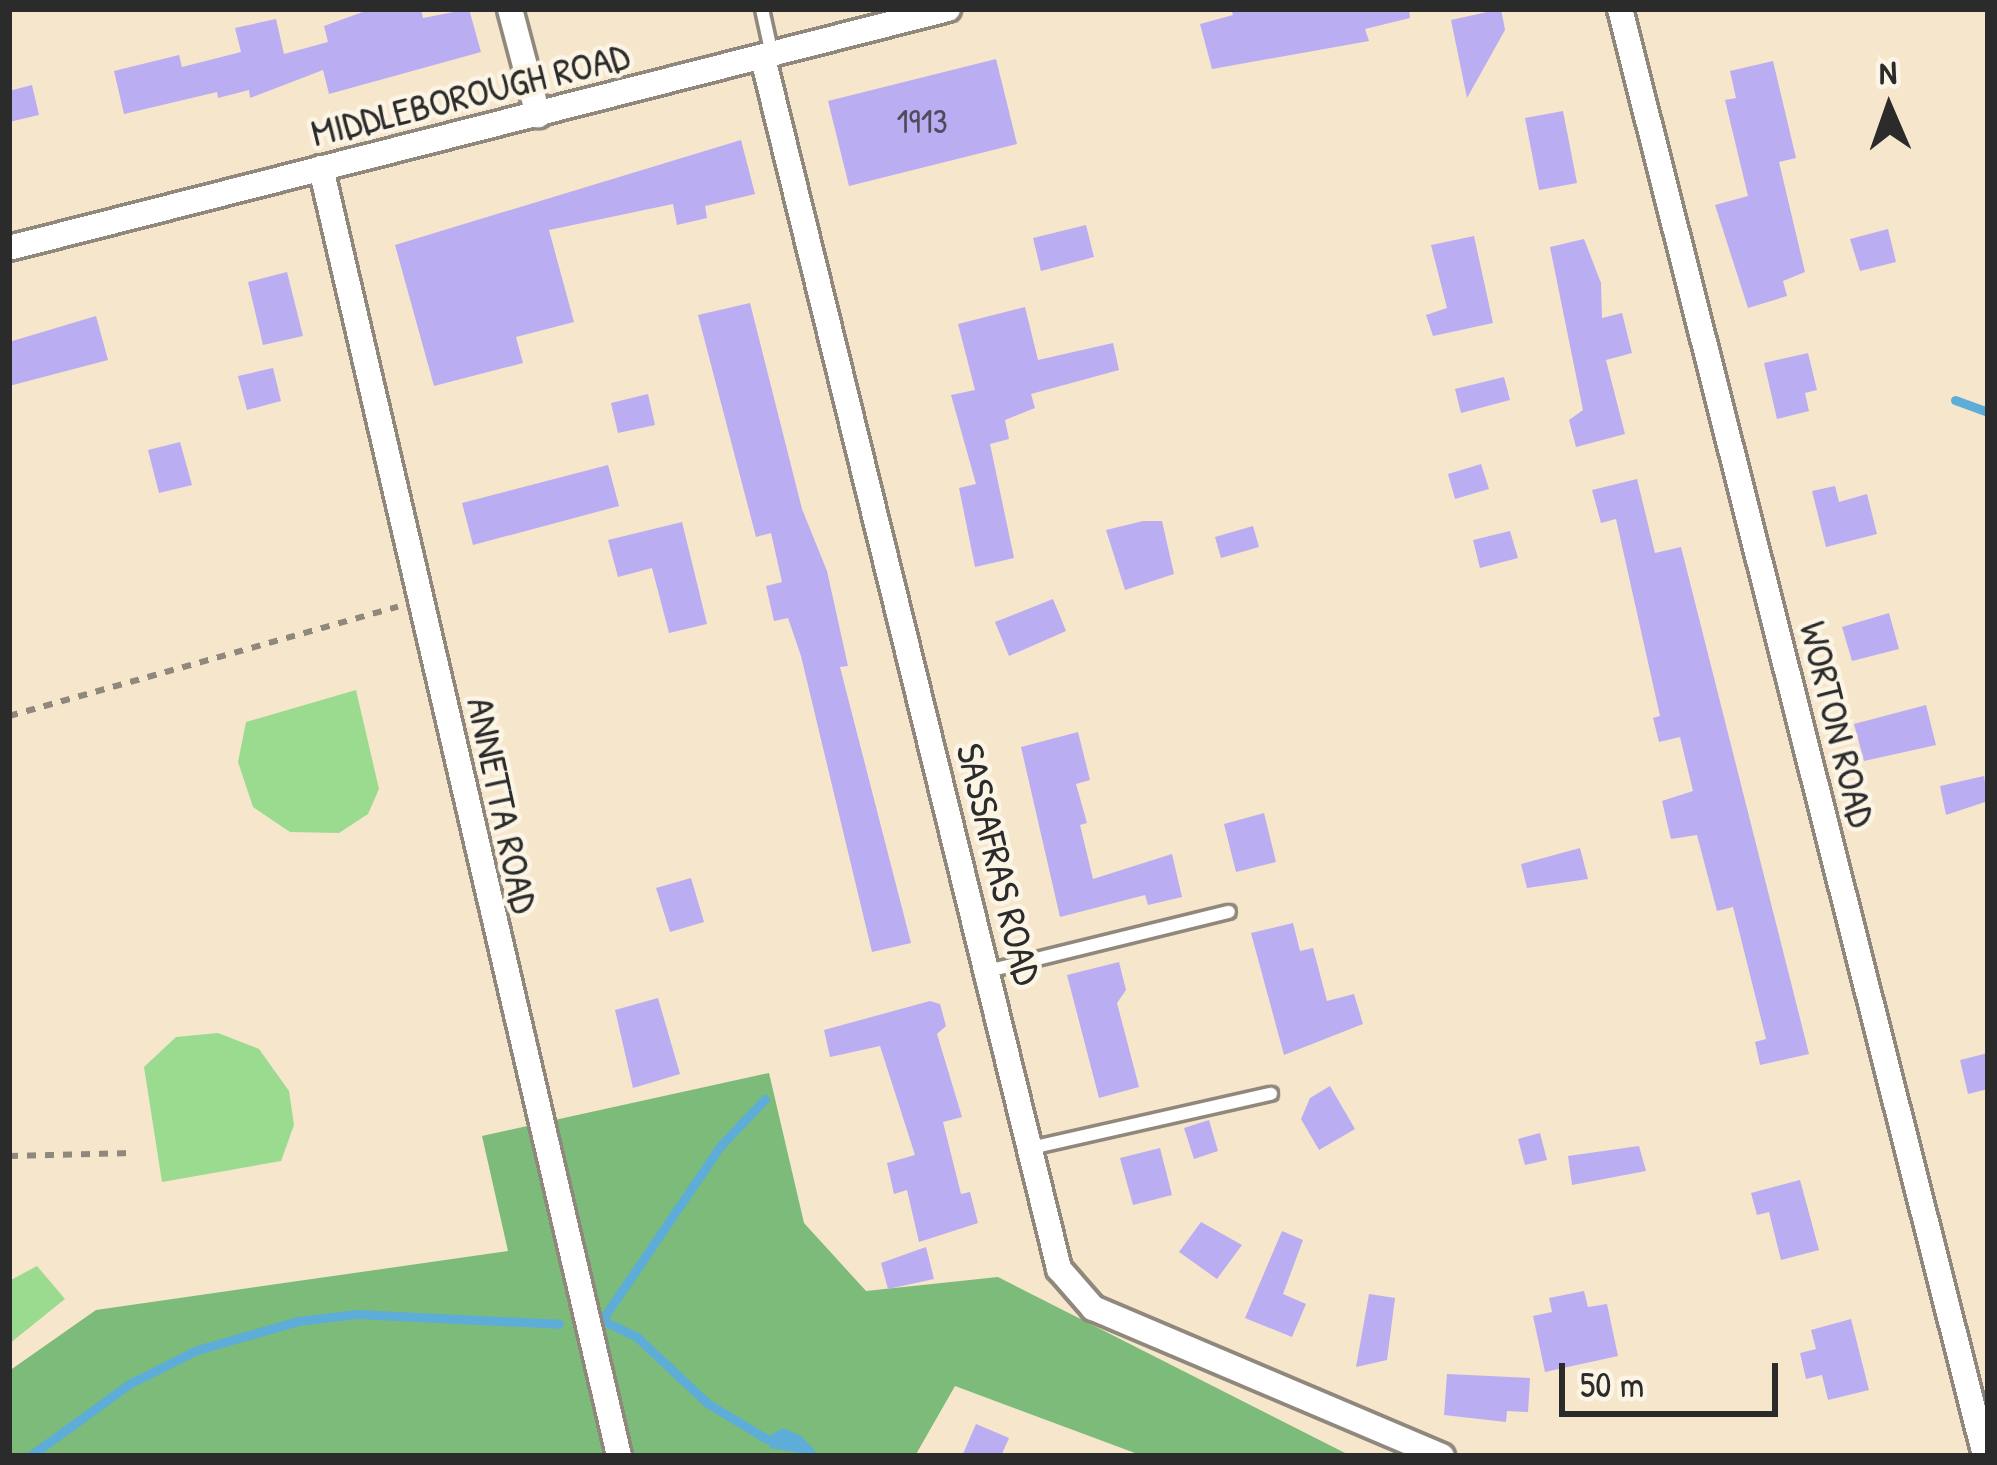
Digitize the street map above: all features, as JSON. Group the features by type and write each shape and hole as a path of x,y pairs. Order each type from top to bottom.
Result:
{"street":[{"path":"510,9 538,115"},
{"name":"MIDDLEBOROUGH ROAD","path":"9,248 948,9"},
{"name":"WORTON ROAD","path":"1620,9 1985,1456"},
{"name":"SASSAFRAS ROAD","path":"767,57 1034,1147 1059,1269 1093,1308 1442,1456"},
{"name":"ANNETTA ROAD","path":"321,168 620,1456"}],"lane":[{"path":"762,9 767,57"},
{"path":"988,970 1229,912"},
{"path":"1034,1147 1271,1094"}],"path":[{"path":"9,716 422,601"},
{"path":"9,1156 133,1153"}],"green space":[{"path":"356,690 379,789 368,814 339,833 290,832 253,807 238,762 246,722"},
{"path":"218,1033 259,1049 289,1091 294,1125 281,1161 162,1182 144,1067 176,1037"},
{"path":"769,1073 804,1223 866,1291 998,1277 1351,1456 1143,1456 955,1386 915,1456 9,1456 9,1371 96,1310 508,1251 482,1136"},
{"path":"37,1266 65,1299 9,1344 9,1281"}],"water":[{"path":"783,1428 801,1436 820,1456 770,1448 767,1437"}],"building":[{"path":"371,9 421,9 423,18 469,9 481,52 329,94 323,70 250,98 249,90 218,98 217,92 124,114 114,71 179,55 182,67 241,52 235,28 276,19 284,54 328,42 324,26"},
{"path":"1231,9 1409,9 1410,18 1365,29 1369,41 1212,69 1200,24 1233,15"},
{"path":"1501,9 1505,30 1467,98 1451,20"},
{"path":"996,59 1017,144 849,186 828,101"},
{"path":"1773,61 1796,158 1779,162 1805,272 1783,281 1787,296 1748,308 1715,205 1748,196 1725,100 1736,98 1730,71"},
{"path":"32,85 39,115 9,122 9,91"},
{"path":"1563,111 1577,183 1539,190 1525,118"},
{"path":"741,140 755,194 705,206 707,218 677,225 673,204 549,230 574,322 516,337 523,363 434,386 395,245"},
{"path":"1086,225 1094,257 1041,271 1033,238"},
{"path":"1888,229 1896,262 1860,271 1850,239"},
{"path":"1474,236 1493,323 1433,336 1426,315 1447,308 1431,245"},
{"path":"1584,239 1601,283 1602,318 1622,313 1632,353 1606,360 1625,434 1576,447 1569,420 1583,410 1550,247"},
{"path":"287,272 303,336 263,345 248,282"},
{"path":"750,303 802,509 827,571 848,666 840,667 911,943 872,952 801,656 788,618 774,621 766,586 782,582 771,533 756,537 698,315"},
{"path":"1025,307 1038,360 1113,343 1119,370 1031,394 1035,408 1005,420 1009,439 990,444 1014,558 975,567 959,488 976,484 951,395 975,390 958,324"},
{"path":"96,316 108,360 9,386 9,342"},
{"path":"1808,353 1817,390 1805,393 1809,411 1777,419 1764,363"},
{"path":"273,368 281,401 247,410 238,376"},
{"path":"1504,377 1510,400 1461,413 1455,389"},
{"path":"648,394 655,425 618,433 611,403"},
{"path":"180,442 192,485 159,493 148,450"},
{"path":"1481,464 1489,489 1455,499 1448,474"},
{"path":"608,465 619,506 473,545 462,503"},
{"path":"1637,479 1655,553 1681,547 1809,1054 1760,1065 1755,1042 1766,1039 1733,907 1717,911 1697,835 1671,839 1662,801 1693,791 1680,737 1659,742 1653,718 1660,716 1616,519 1601,523 1592,490"},
{"path":"1835,486 1839,502 1867,494 1877,534 1826,547 1812,491"},
{"path":"1162,521 1174,574 1125,590 1106,530"},
{"path":"682,522 707,624 669,633 652,568 618,577 608,540"},
{"path":"1253,526 1259,547 1221,558 1215,537"},
{"path":"1510,531 1518,558 1480,568 1473,540"},
{"path":"1053,599 1066,631 1009,656 995,622"},
{"path":"1889,613 1899,649 1852,661 1842,627"},
{"path":"1926,705 1936,745 1864,761 1854,724"},
{"path":"1078,732 1090,780 1076,784 1087,823 1080,825 1093,879 1172,854 1182,897 1148,905 1145,895 1060,917 1021,747"},
{"path":"1984,776 1988,801 1946,815 1940,786"},
{"path":"1264,813 1276,862 1236,872 1224,824"},
{"path":"1580,848 1588,879 1527,888 1521,864"},
{"path":"691,878 704,922 670,932 656,888"},
{"path":"1293,923 1300,951 1313,948 1327,1001 1354,994 1363,1024 1284,1055 1251,933"},
{"path":"1119,962 1126,990 1117,1003 1139,1087 1099,1098 1067,975"},
{"path":"658,998 680,1074 633,1088 615,1010"},
{"path":"930,1001 940,1004 946,1026 937,1034 962,1117 943,1122 961,1194 970,1192 978,1223 919,1242 907,1190 894,1194 887,1163 915,1155 880,1046 830,1057 824,1030"},
{"path":"1988,1053 1988,1089 1968,1094 1960,1060"},
{"path":"1330,1086 1355,1129 1319,1150 1301,1119 1310,1098"},
{"path":"1209,1120 1218,1151 1194,1159 1184,1128"},
{"path":"1540,1133 1547,1160 1525,1165 1518,1139"},
{"path":"1639,1146 1646,1171 1572,1185 1568,1156"},
{"path":"1160,1148 1172,1195 1133,1205 1120,1158"},
{"path":"1800,1180 1819,1250 1781,1260 1769,1212 1757,1215 1751,1193"},
{"path":"1201,1222 1242,1245 1217,1279 1179,1252"},
{"path":"1282,1231 1303,1240 1283,1294 1306,1304 1292,1337 1245,1318"},
{"path":"926,1247 934,1279 888,1289 881,1263"},
{"path":"1584,1291 1588,1307 1607,1304 1618,1356 1545,1372 1533,1316 1552,1312 1549,1298"},
{"path":"1369,1294 1395,1298 1387,1360 1356,1367"},
{"path":"1851,1319 1869,1390 1828,1400 1822,1375 1806,1379 1800,1353 1816,1349 1811,1330"},
{"path":"1447,1374 1530,1378 1528,1412 1507,1411 1506,1422 1444,1415"},
{"path":"976,1424 1009,1438 1001,1456 962,1456"}],"waterway":[{"path":"1955,400 1988,412"},
{"path":"765,1099 721,1145 602,1320 637,1337 707,1403 767,1439"},
{"path":"30,1456 129,1384 197,1350 298,1321 357,1314 559,1324"}]}
